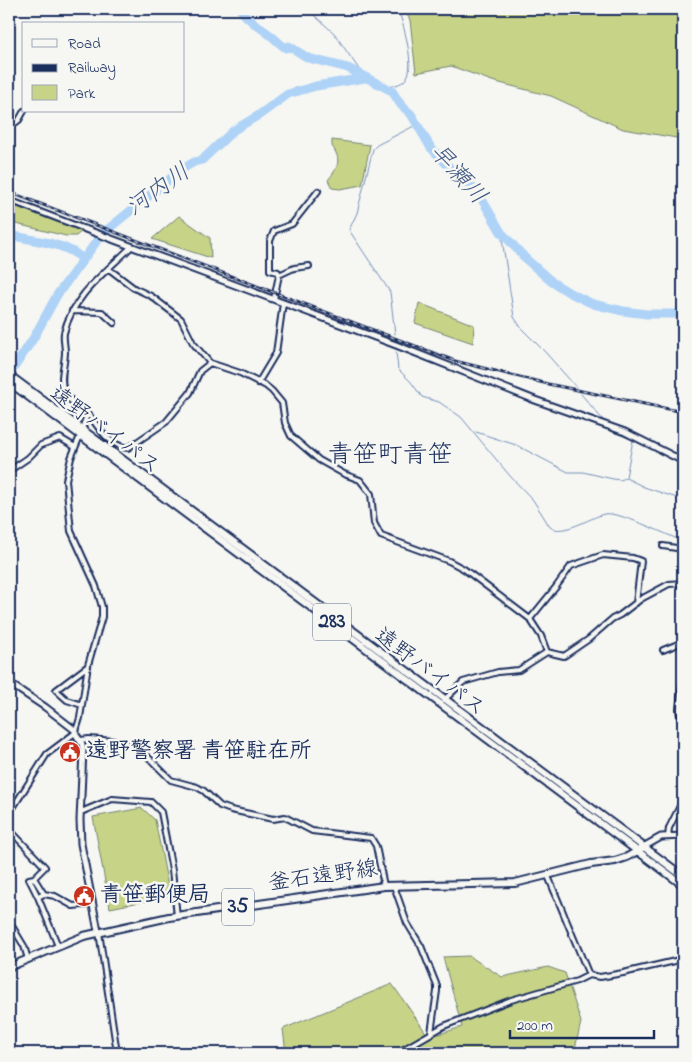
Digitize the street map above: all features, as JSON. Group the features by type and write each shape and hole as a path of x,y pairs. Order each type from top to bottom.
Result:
{"main road":[{"name":"遠野バイパス","path":"9,375 27,392 442,701 683,885"},
{"name":"遠野バイパス","path":"9,382 27,392"},
{"name":"遠野バイパス","path":"442,701 683,876"},
{"name":"釜石遠野線","path":"9,967 98,931 177,916 384,886 515,883 591,864 615,862 644,846"}],"street":[{"path":"9,124 14,124 19,120 23,112"},
{"path":"279,275 278,272 270,270 270,241 274,231 292,224 318,191"},
{"path":"9,200 274,299 535,400 625,432 683,461"},
{"path":"131,247 87,288 72,311 63,335 65,352 62,380 68,397 90,416 110,442 128,448 166,422 190,393 200,371 210,362"},
{"path":"279,275 294,268 309,266"},
{"path":"109,269 134,288 151,296 181,319 193,343 210,362 240,373 272,391 282,403 285,423 291,436 319,460 344,474 360,480 371,494 374,523 381,536 449,561 482,582 530,619 541,636 547,652"},
{"path":"274,299 279,275"},
{"path":"258,383 276,353 283,303"},
{"path":"72,311 102,312 114,323"},
{"path":"9,814 47,754 76,732 88,666 101,624 102,607 96,586 71,531 66,480 87,415"},
{"path":"9,471 28,458 41,445 53,440 60,438 75,448"},
{"path":"663,546 683,549"},
{"path":"530,619 556,588 571,566 603,555 633,558 641,561 636,604"},
{"path":"442,701 463,682 498,672 519,670 547,652 564,656 589,639 612,619 636,604 669,584 683,583"},
{"path":"663,650 683,642"},
{"path":"82,705 67,700 56,690 88,666"},
{"path":"9,683 45,707 76,732 83,750 80,820 82,844 117,1053"},
{"path":"683,683 679,709 683,733"},
{"path":"80,740 89,738 115,741 140,749 171,780 197,787 220,806 231,810 273,819 285,817 312,831 371,838 376,846 384,886"},
{"path":"81,812 112,799 151,802 161,812 172,870 177,916"},
{"path":"668,837 669,828 683,800"},
{"path":"9,829 45,867 34,878 29,879 58,946"},
{"path":"644,846 658,838 683,836"},
{"path":"548,876 589,975"},
{"path":"34,878 44,894"},
{"path":"394,886 407,923 421,946 436,986 437,991 431,1033"},
{"path":"38,897 44,894 55,896 73,906 93,904"},
{"path":"9,921 24,946 28,959"},
{"path":"397,1053 444,1026 481,1010 577,981 589,975 600,976 623,973 683,958"}],"green space":[{"path":"404,9 683,9 683,139 623,129 551,96 492,81 451,66 416,73 410,20"},
{"path":"332,140 370,145 362,185 340,189 332,188 328,180 338,164 338,160 332,146"},
{"path":"14,206 82,231 76,236 66,236 12,223"},
{"path":"179,216 210,238 211,258 152,239"},
{"path":"419,303 474,325 473,343 415,323"},
{"path":"142,808 155,820 170,896 110,908 93,817"},
{"path":"469,956 502,977 548,967 565,973 581,1022 574,1053 286,1053 283,1029 392,984 429,1037 462,1027 443,957"}],"waterway":[{"name":"早瀬川","path":"240,9 250,20 286,48 289,46 308,58 348,68 392,91 401,105 411,114 431,148 458,176 477,191 501,232 527,260 552,282 593,304 647,314 683,314"},
{"path":"307,9 334,33 365,78"},
{"path":"385,87 404,81 408,75 410,61 403,23 398,9"},
{"name":"河内川","path":"9,375 33,339 57,295 102,234 181,170 194,162 202,160 234,130 288,94 316,86 365,78"},
{"path":"395,334 390,292 349,230 357,213 373,149 377,145 416,125"},
{"path":"501,232 514,317 522,329 576,387"},
{"path":"9,235 68,249 82,259"},
{"path":"396,352 398,369 422,397 439,402 461,417 510,476 533,500 550,527 555,529 569,528 598,516 611,514 630,519 680,540 683,535"},
{"path":"581,394 603,420"},
{"path":"611,431 633,440 626,477"},
{"path":"476,432 516,445 568,472 583,472 620,480 626,478 644,487 683,500"}],"railway":[{"path":"9,192 455,361 548,384 683,412"}],"place":[{"name":"遠野警察署 青笹駐在所","path":"70,752"},
{"name":"青笹郵便局","path":"84,896"}],"district":[{"name":"青笹町青笹","path":"390,456"}]}
